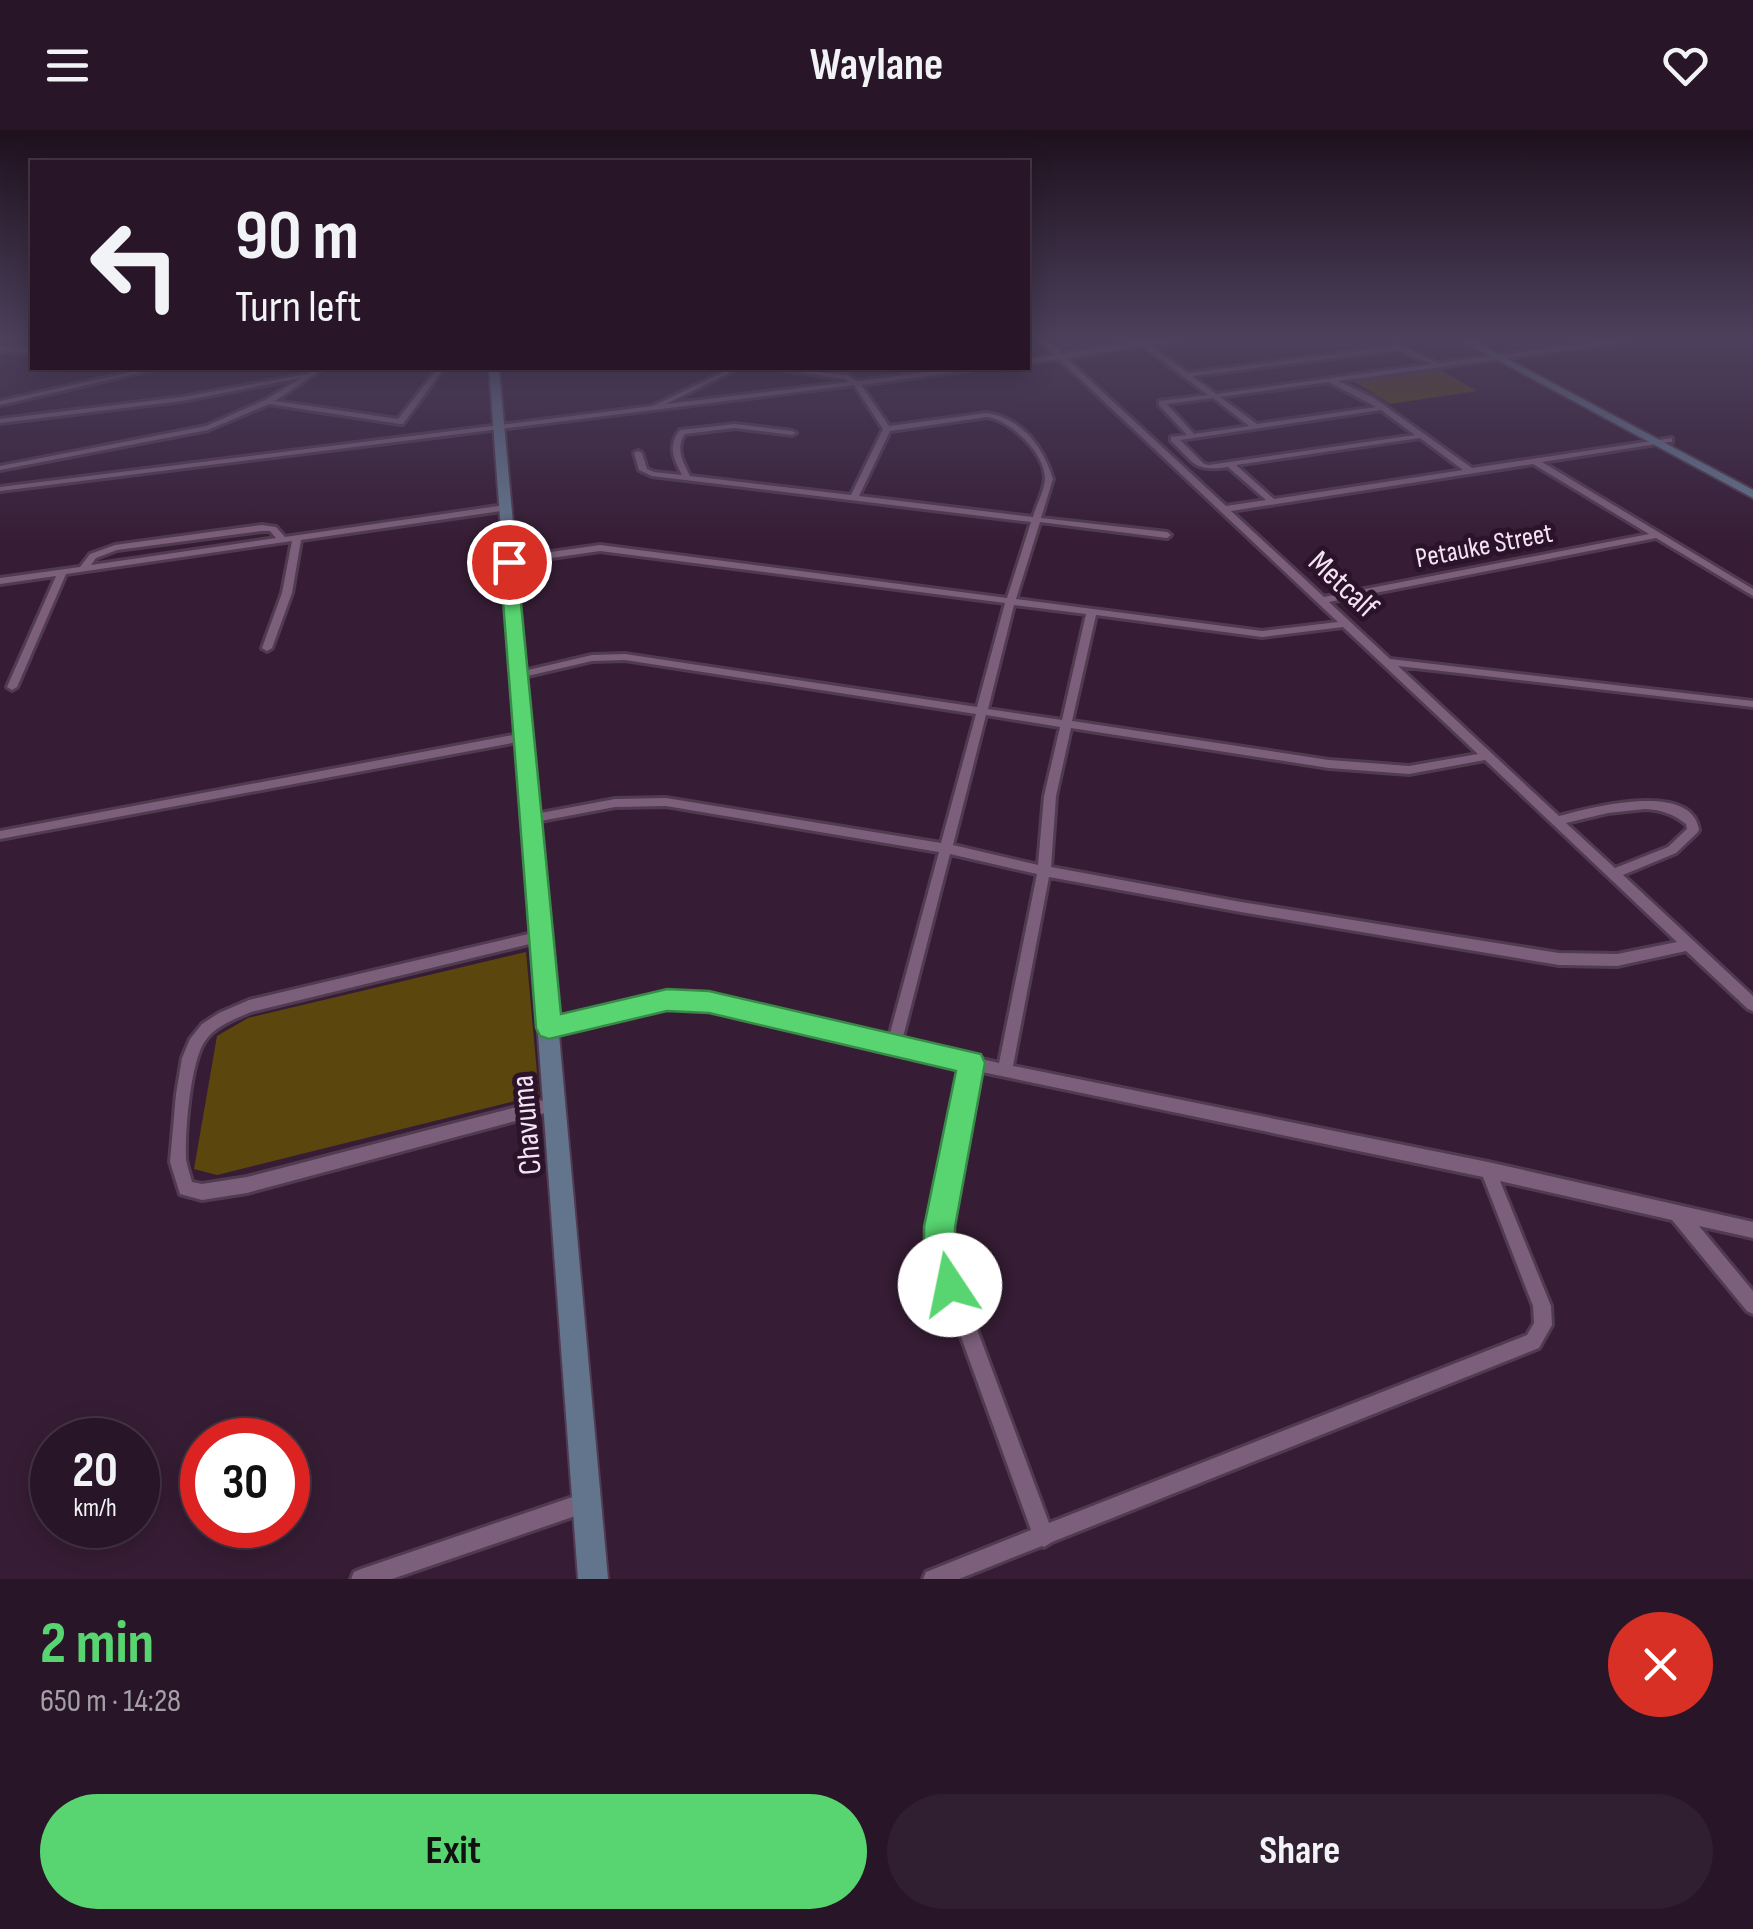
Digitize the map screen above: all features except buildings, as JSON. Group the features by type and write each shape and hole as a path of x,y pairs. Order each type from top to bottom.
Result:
{"street":[{"path":"0,421 119,407"},
{"path":"0,468 194,432 257,407"},
{"path":"298,407 400,422"},
{"path":"400,422 412,407"},
{"name":"Chavuma","path":"497,407 593,1579"},
{"path":"652,409 656,407"},
{"path":"0,489 671,407"},
{"path":"872,407 888,429"},
{"path":"1116,407 1226,509"},
{"path":"1165,407 1191,436"},
{"path":"1229,407 1256,427"},
{"path":"1380,407 1472,472"},
{"path":"1591,407 1753,494"},
{"path":"1607,407 1753,485"},
{"path":"1383,408 1174,439 1206,467 1420,436"},
{"path":"888,429 987,415 1010,420 1046,466 1046,494 1010,603 894,1045"},
{"path":"400,422 406,440"},
{"path":"687,478 675,449 683,432 735,426 792,433"},
{"path":"854,497 888,429"},
{"name":"Metcalf","path":"1226,509 1669,440"},
{"path":"638,453 646,473 1167,535"},
{"path":"1172,458 1191,455"},
{"path":"1536,462 1753,593"},
{"path":"1230,464 1273,502"},
{"path":"0,582 505,508"},
{"name":"Metcalf","path":"1226,509 1319,601 1753,1004"},
{"path":"82,570 92,556 115,548 262,528 272,529 283,541"},
{"name":"Petauke Street","path":"1319,601 1657,535"},
{"path":"266,648 286,592 297,539"},
{"path":"509,562 600,548 1262,634 1345,624"},
{"path":"12,687 62,573"},
{"path":"1005,1071 1044,871 1050,796 1092,614"},
{"path":"519,676 592,658 625,657 982,713 1382,769 1438,767 1488,756"},
{"path":"1386,662 1753,704"},
{"path":"0,835 524,738"},
{"path":"530,818 615,802 666,802 1560,958 1617,960 1690,945"},
{"path":"1556,821 1639,806 1676,810 1692,822 1693,830 1672,850 1613,874"},
{"path":"541,936 249,1006 222,1018 200,1034 190,1054 178,1162 180,1179 186,1188 202,1192 248,1185 555,1104"},
{"path":"549,1028 667,1000 709,1002 1005,1071 1488,1170 1753,1230"},
{"path":"971,1063 940,1227 940,1254 1044,1537"},
{"path":"933,1579 1533,1342 1543,1325 1542,1306 1488,1170"},
{"path":"1677,1213 1753,1304"},
{"path":"361,1579 587,1502"}],"shaded area":[{"path":"526,952 539,1095 217,1175 194,1169 217,1036 248,1018"}],"route":[{"path":"509,562 549,1028 667,1000 709,1002 971,1063 940,1227 940,1254 950,1285"}]}
